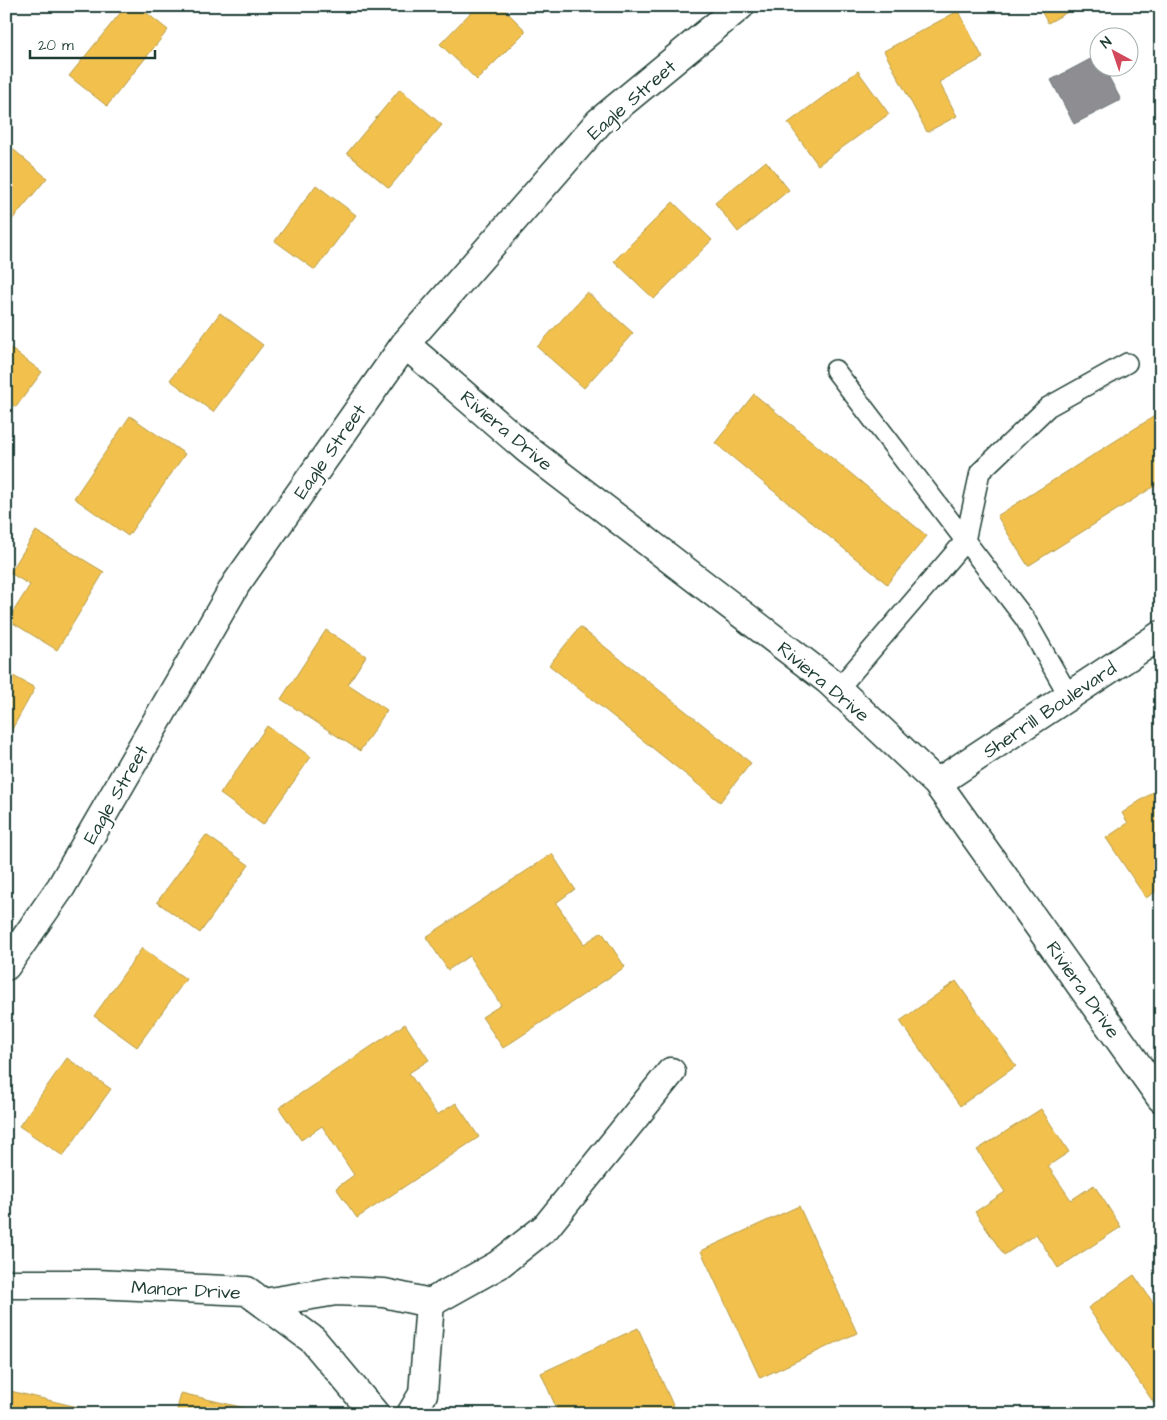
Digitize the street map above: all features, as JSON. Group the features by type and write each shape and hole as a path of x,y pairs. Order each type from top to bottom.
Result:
{"street":[{"name":"Eagle Street","path":"6,966 61,887 236,584 405,344 599,122 740,6"},
{"name":"Riviera Drive","path":"405,344 528,450 701,582 838,690 938,784 1161,1098"},
{"name":"Sherrill Boulevard","path":"938,784 1161,635"},
{"path":"264,1303 336,1291 384,1293 430,1303 498,1265 546,1227 671,1072"},
{"name":"Manor Drive","path":"6,1284 95,1284 247,1290 313,1340 374,1414"},
{"path":"411,1414 423,1394 430,1303"}],"lane":[{"path":"838,690 965,541 980,472 1048,407 1128,363"},
{"path":"835,370 1025,619 1069,696"}],"building: Homes":[{"path":"126,6 138,6 168,30 107,106 69,76"},
{"path":"477,6 501,6 526,31 477,80 440,44"},
{"path":"1038,6 1078,6 1048,23"},
{"path":"958,11 983,58 939,82 957,116 927,132 884,51"},
{"path":"858,71 889,114 818,165 788,123"},
{"path":"400,89 442,125 389,188 347,153"},
{"path":"6,145 47,178 6,227"},
{"path":"766,161 789,190 738,232 715,203"},
{"path":"316,185 356,215 315,270 275,241"},
{"path":"673,202 712,240 654,299 614,261"},
{"path":"587,292 633,333 584,388 537,347"},
{"path":"220,313 263,345 213,412 170,380"},
{"path":"6,345 42,372 16,407 6,400"},
{"path":"754,394 927,536 887,584 715,443"},
{"path":"1161,412 1161,482 1028,566 997,516"},
{"path":"130,416 185,454 128,536 74,498"},
{"path":"36,531 104,572 57,650 8,620 30,585 10,573"},
{"path":"580,627 751,763 720,802 549,665"},
{"path":"326,630 366,656 348,684 387,710 360,751 281,699"},
{"path":"6,672 35,688 6,740"},
{"path":"267,726 311,757 263,825 220,794"},
{"path":"1156,790 1161,798 1161,888 1146,898 1106,838 1128,823 1122,813"},
{"path":"206,835 249,865 200,933 157,902"},
{"path":"552,854 575,889 556,903 584,944 602,932 625,967 503,1048 482,1017 501,1005 469,956 448,970 426,937"},
{"path":"142,948 186,979 137,1047 94,1016"},
{"path":"956,981 1016,1066 960,1106 900,1021"},
{"path":"405,1024 429,1060 409,1073 437,1115 456,1103 479,1137 357,1218 336,1188 354,1175 322,1126 301,1140 279,1108"},
{"path":"67,1058 111,1089 63,1156 19,1126"},
{"path":"1041,1109 1069,1152 1048,1166 1071,1200 1094,1185 1121,1227 1058,1268 1036,1234 1004,1255 975,1212 1005,1192 977,1150"},
{"path":"799,1206 857,1333 760,1378 701,1251"},
{"path":"1134,1275 1161,1314 1161,1398 1154,1403 1088,1308"},
{"path":"638,1328 677,1414 559,1414 541,1373"},
{"path":"6,1390 107,1414 6,1414"},
{"path":"181,1393 270,1414 176,1414"}],"building: Industry":[{"path":"1090,59 1090,78 1109,78 1121,100 1074,124 1051,80"}]}
